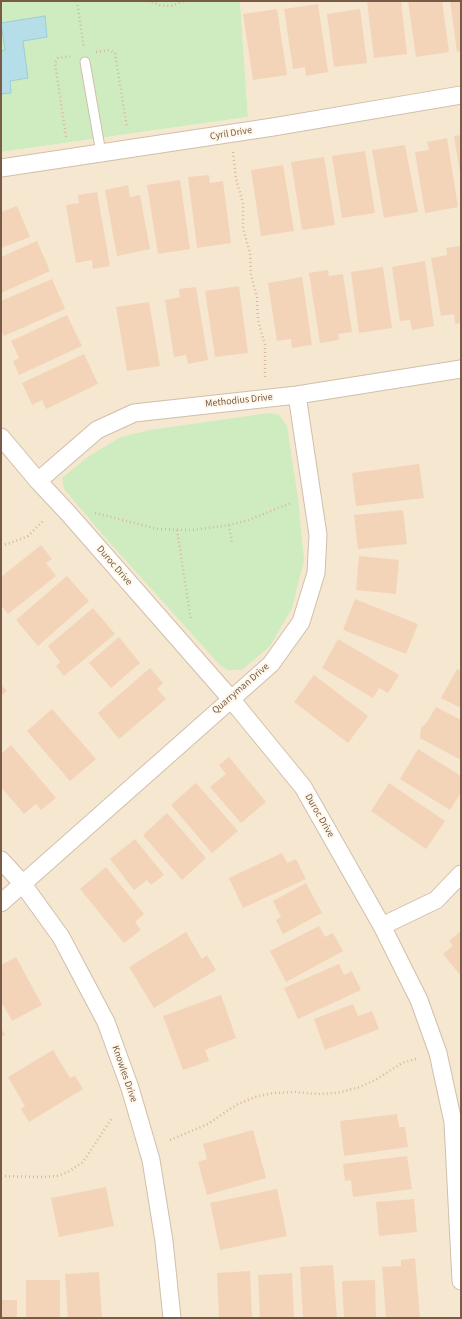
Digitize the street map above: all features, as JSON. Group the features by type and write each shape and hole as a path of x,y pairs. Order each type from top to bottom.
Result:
{"street":[{"name":"Cyril Drive","path":"1,168 273,127 461,95"},
{"name":"Methodius Drive","path":"38,481 97,430 134,413 297,395 461,369"},
{"name":"Quarryman Drive","path":"1,903 271,664 301,622 316,573 318,535 297,395"},
{"name":"Duroc Drive","path":"1,437 38,481 231,699 303,787 382,926 419,1000 438,1053 453,1122 461,1281"},
{"name":"Knowles Drive","path":"1,860 22,883 61,937 106,1022 130,1088 151,1160 164,1241 172,1318"},
{"path":"382,926 436,900 461,874"}],"lane":[{"path":"85,58 101,153"}],"path":[{"path":"77,1 85,58"},
{"path":"148,1 160,5 171,6 184,1"},
{"path":"233,151 236,178 243,203 243,228 250,253 251,275 257,297 258,320 265,345 265,377"},
{"path":"94,513 157,529 192,530 246,521 291,504"},
{"path":"1,545 8,544 28,536 43,521"},
{"path":"228,525 232,544"},
{"path":"177,530 191,621"},
{"path":"170,1140 208,1124 236,1105 255,1097 273,1093 295,1092 337,1094 360,1087 377,1079 402,1063 416,1058"},
{"path":"1,1176 43,1177 57,1176 68,1172 83,1162 112,1118"}],"shaded area":[{"path":"240,1 461,1 461,1318 1,1318 1,152 248,117"}],"green space":[{"path":"1,1 240,1 248,117 1,152"},
{"path":"269,413 279,415 287,426 298,499 304,560 292,608 270,646 242,670 227,670 219,664 110,543 64,489 62,478 89,456 121,437 150,430"}],"water":[{"path":"45,16 47,37 23,41 28,78 10,81 11,93 1,94 1,51 5,50 1,23"}],"building":[{"path":"367,1 401,1 407,54 374,58"},
{"path":"408,1 442,1 449,52 416,57"},
{"path":"450,1 461,1 461,51 457,52"},
{"path":"318,4 328,72 306,76 305,67 293,69 284,9"},
{"path":"277,9 287,75 253,80 243,14"},
{"path":"360,9 367,63 334,67 327,14"},
{"path":"461,135 461,173 460,173 454,136"},
{"path":"447,138 458,207 425,213 415,152 429,150 427,142"},
{"path":"405,145 418,212 384,218 372,150"},
{"path":"365,151 375,213 342,218 332,156"},
{"path":"324,157 335,225 302,230 291,162"},
{"path":"283,165 294,231 261,236 251,170"},
{"path":"209,175 210,183 223,181 231,243 197,248 188,177"},
{"path":"180,180 190,249 158,254 147,185"},
{"path":"128,185 130,197 140,195 150,249 117,256 105,190"},
{"path":"97,192 110,266 93,269 92,260 76,263 66,205 79,203 78,195"},
{"path":"17,206 30,237 1,248 1,212"},
{"path":"37,241 50,271 1,293 1,257"},
{"path":"461,246 461,323 455,324 454,314 441,316 431,258 447,255 446,248"},
{"path":"425,261 434,326 412,330 410,320 400,321 392,267"},
{"path":"383,267 392,328 359,333 351,272"},
{"path":"328,270 329,276 343,274 352,332 338,334 339,340 320,343 309,273"},
{"path":"302,277 312,345 292,348 291,339 277,341 268,283"},
{"path":"52,279 65,309 4,336 1,330 1,301"},
{"path":"239,286 248,353 215,357 205,291"},
{"path":"196,287 208,360 188,364 186,355 174,357 165,300 180,297 179,289"},
{"path":"149,302 160,366 127,371 116,307"},
{"path":"67,315 82,346 19,375 13,361 19,358 11,341"},
{"path":"84,354 98,384 46,409 42,400 32,405 22,383"},
{"path":"419,464 424,498 356,506 352,473"},
{"path":"403,510 407,544 358,549 354,515"},
{"path":"41,545 52,559 46,563 56,576 8,614 1,605 1,577"},
{"path":"359,556 399,560 396,594 356,590"},
{"path":"67,576 89,601 38,646 16,620"},
{"path":"355,599 418,624 406,654 343,630"},
{"path":"93,608 115,634 64,676 56,666 60,662 48,646"},
{"path":"119,637 140,663 111,688 89,663"},
{"path":"338,639 399,675 388,693 379,688 373,698 322,668"},
{"path":"150,668 163,683 157,689 166,699 119,739 98,713"},
{"path":"457,669 461,671 461,708 441,698"},
{"path":"314,675 368,716 348,743 294,702"},
{"path":"1,685 7,691 1,696"},
{"path":"436,707 461,720 461,760 420,738 421,728 427,722"},
{"path":"52,709 96,759 70,781 27,731"},
{"path":"11,745 56,798 41,810 36,804 24,814 1,787 1,754"},
{"path":"418,749 461,776 461,792 450,810 400,779"},
{"path":"229,757 266,802 241,823 210,787 226,774 219,765"},
{"path":"196,783 238,831 212,853 171,805"},
{"path":"389,783 445,821 426,849 371,811"},
{"path":"167,813 206,858 182,880 143,835"},
{"path":"135,839 164,875 151,885 147,880 134,890 110,859"},
{"path":"282,853 287,863 296,859 306,879 243,908 229,878"},
{"path":"106,867 144,914 135,922 141,930 124,943 80,889"},
{"path":"306,883 322,913 283,934 276,920 281,917 273,901"},
{"path":"319,926 325,937 333,933 343,951 286,982 270,951"},
{"path":"461,931 461,976 443,954 453,946 449,941"},
{"path":"186,932 202,959 207,955 216,970 154,1008 129,967"},
{"path":"16,957 42,1005 12,1021 1,1001 1,965"},
{"path":"339,964 344,975 352,971 361,990 298,1019 284,988"},
{"path":"221,995 236,1038 205,1050 209,1061 183,1070 163,1016"},
{"path":"353,1004 358,1016 372,1011 379,1029 325,1050 314,1019"},
{"path":"1,1028 5,1035 1,1037"},
{"path":"53,1050 70,1078 75,1076 83,1089 29,1122 21,1109 25,1106 8,1077"},
{"path":"397,1114 399,1127 405,1127 408,1147 344,1156 340,1121"},
{"path":"253,1130 266,1178 207,1195 198,1162 207,1159 203,1144"},
{"path":"407,1156 412,1189 353,1197 351,1180 345,1181 343,1164"},
{"path":"106,1187 114,1226 59,1237 51,1198"},
{"path":"277,1189 287,1236 220,1250 210,1203"},
{"path":"414,1199 417,1232 379,1236 376,1202"},
{"path":"415,1258 420,1318 386,1318 382,1267 401,1266 401,1260"},
{"path":"333,1265 337,1318 303,1318 300,1267"},
{"path":"250,1271 252,1318 219,1318 217,1273"},
{"path":"99,1272 102,1318 68,1318 65,1274"},
{"path":"292,1273 294,1318 260,1318 258,1275"},
{"path":"26,1280 60,1280 60,1318 26,1318"},
{"path":"375,1280 376,1318 344,1318 342,1281"},
{"path":"1,1300 17,1300 17,1318 1,1318"}]}
